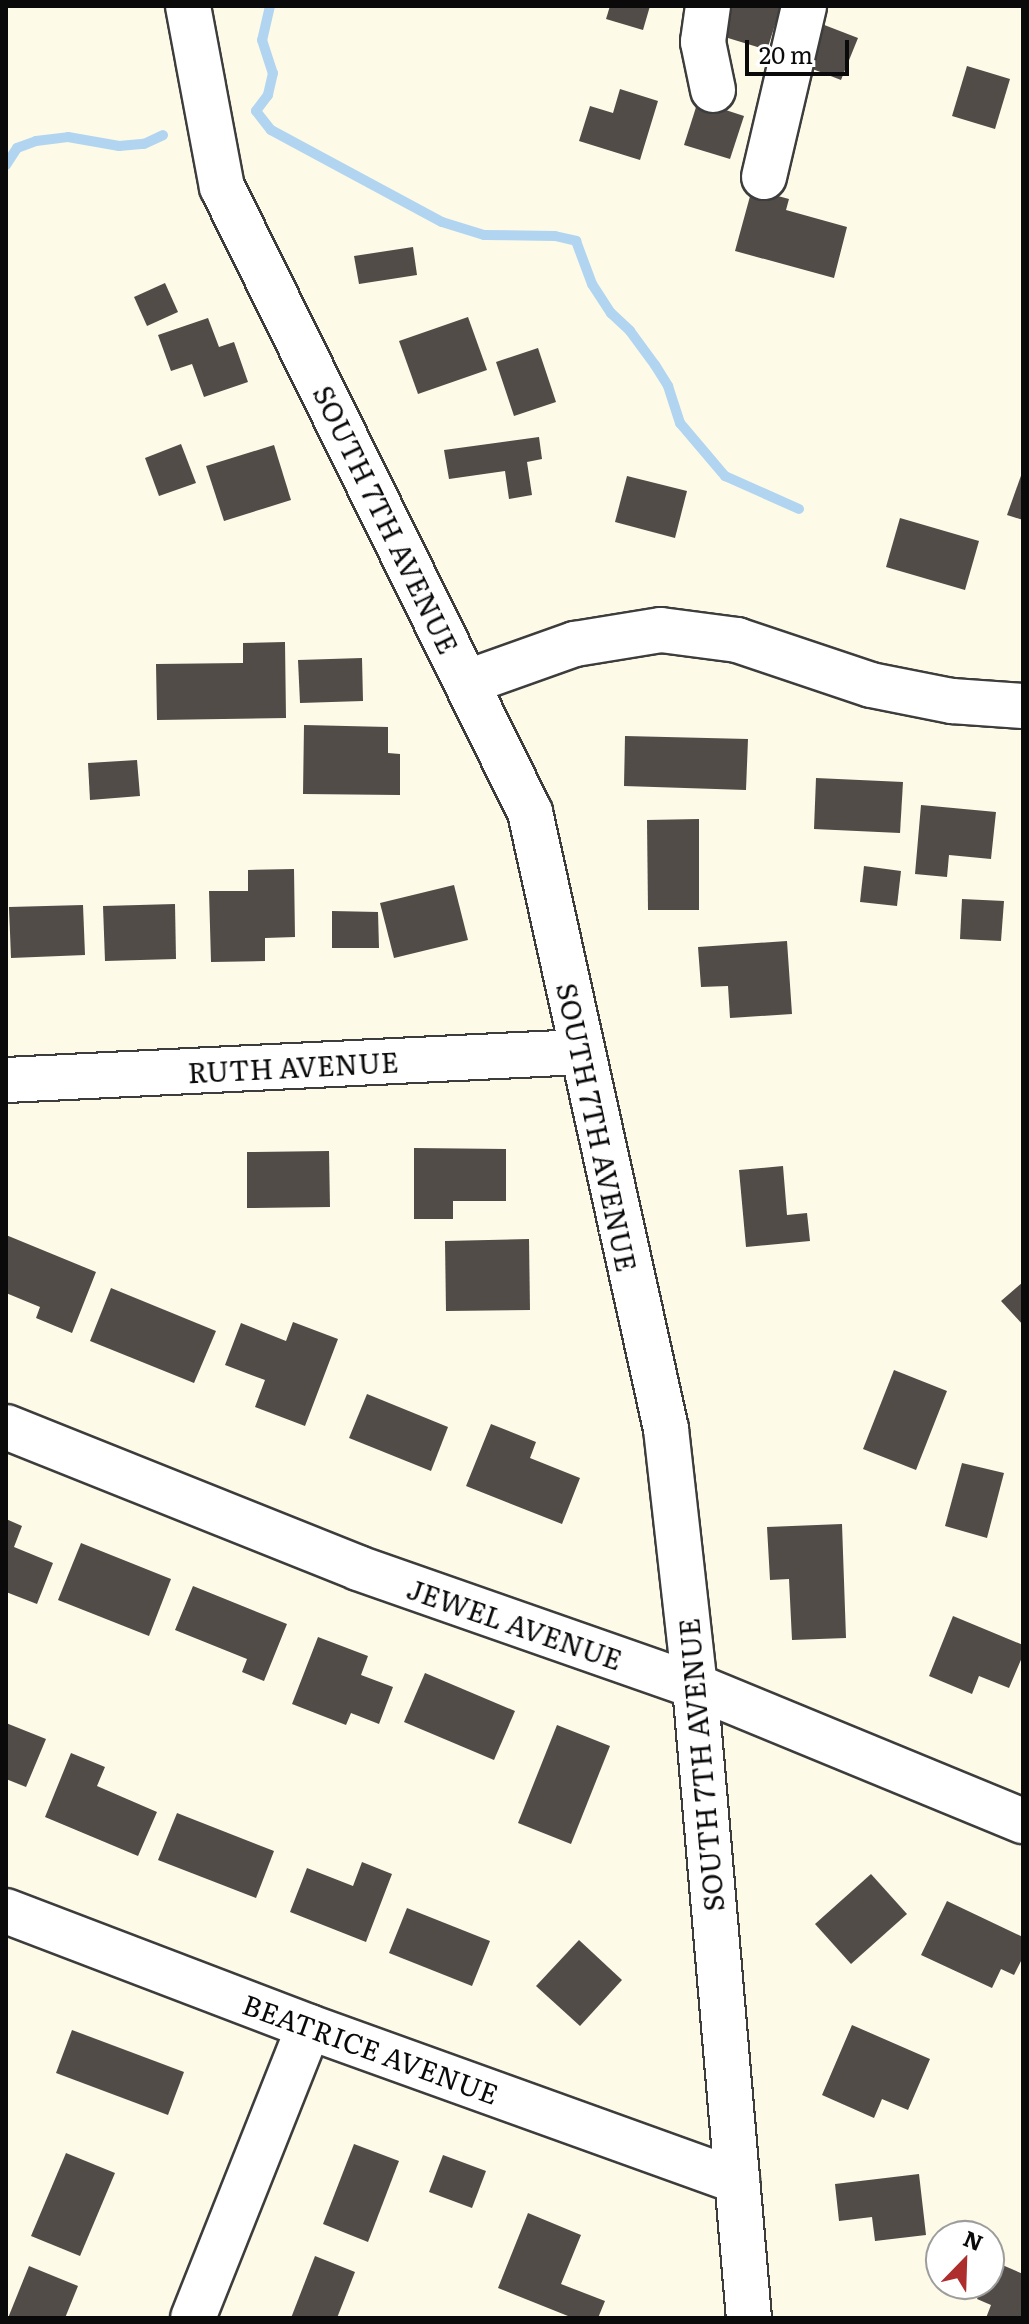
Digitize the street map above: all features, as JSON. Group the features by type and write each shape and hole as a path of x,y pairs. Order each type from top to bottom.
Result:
{"street":[{"name":"SOUTH 7TH AVENUE","path":"188,6 222,187 530,812 666,1429 695,1686 749,2318"},
{"path":"708,6 703,42 713,90"},
{"path":"764,177 804,6"},
{"path":"468,682 575,644 661,630 737,640 871,685 952,701 1023,706"},
{"name":"RUTH AVENUE","path":"6,1080 581,1052"},
{"name":"JEWEL AVENUE","path":"6,1427 358,1568 695,1686 1023,1821"},
{"name":"BEATRICE AVENUE","path":"6,1911 309,2027 737,2181"},
{"path":"193,2318 309,2027"}],"building":[{"path":"610,6 650,6 643,30 606,19"},
{"path":"713,6 781,6 767,50 705,31"},
{"path":"814,21 858,38 841,80 797,63"},
{"path":"967,66 1010,79 995,129 952,116"},
{"path":"620,89 658,101 640,160 579,141 590,106 613,113"},
{"path":"698,101 744,116 730,159 684,145"},
{"path":"752,189 789,199 786,210 847,227 834,278 735,251"},
{"path":"413,247 417,275 359,284 354,256"},
{"path":"165,283 178,312 147,326 134,297"},
{"path":"468,317 487,370 418,394 399,341"},
{"path":"208,318 219,347 234,342 248,382 204,397 192,364 171,371 158,335"},
{"path":"538,348 556,402 514,416 496,362"},
{"path":"539,437 542,459 527,462 532,495 509,499 505,471 449,479 444,450"},
{"path":"181,444 196,483 159,496 145,458"},
{"path":"274,445 291,500 224,521 206,466"},
{"path":"1023,470 1023,520 1007,515"},
{"path":"627,476 687,491 675,538 615,522"},
{"path":"900,518 979,541 965,590 886,567"},
{"path":"285,642 286,718 157,720 156,664 243,663 243,643"},
{"path":"362,658 363,701 300,703 298,660"},
{"path":"304,725 388,727 388,753 400,754 400,795 303,794"},
{"path":"625,736 748,739 746,790 624,786"},
{"path":"137,760 140,796 90,800 88,763"},
{"path":"816,778 903,782 900,833 814,829"},
{"path":"921,805 996,812 991,859 949,855 947,877 915,874"},
{"path":"699,819 699,910 648,910 647,820"},
{"path":"864,866 901,871 897,906 860,902"},
{"path":"294,869 295,937 265,938 265,961 211,962 209,891 248,891 248,870"},
{"path":"454,885 468,940 394,958 380,903"},
{"path":"962,899 1004,901 1001,941 960,939"},
{"path":"175,904 176,959 105,961 103,906"},
{"path":"83,905 85,955 11,958 9,907"},
{"path":"332,911 378,912 379,948 332,948"},
{"path":"787,941 792,1014 730,1018 728,986 701,987 698,947"},
{"path":"414,1148 506,1149 506,1201 453,1201 453,1219 414,1219"},
{"path":"329,1151 330,1207 247,1208 247,1152"},
{"path":"783,1166 787,1215 807,1213 810,1241 746,1247 739,1170"},
{"path":"6,1235 96,1272 72,1333 36,1318 40,1307 6,1293"},
{"path":"529,1239 530,1310 446,1311 445,1241"},
{"path":"1023,1282 1023,1325 1001,1301"},
{"path":"111,1288 216,1331 194,1383 90,1341"},
{"path":"293,1322 338,1339 305,1426 255,1407 265,1380 225,1365 241,1323 286,1341"},
{"path":"894,1370 947,1391 916,1470 863,1449"},
{"path":"367,1394 448,1427 431,1471 349,1438"},
{"path":"491,1424 536,1442 530,1458 580,1478 562,1524 466,1486"},
{"path":"962,1463 1004,1473 987,1538 945,1526"},
{"path":"6,1519 22,1526 14,1547 53,1563 37,1604 6,1592"},
{"path":"842,1524 846,1638 792,1640 789,1579 770,1580 767,1527"},
{"path":"81,1543 171,1579 149,1636 58,1600"},
{"path":"193,1586 287,1624 264,1681 242,1672 247,1659 175,1630"},
{"path":"953,1616 1023,1645 1023,1655 1009,1688 979,1676 972,1694 929,1676"},
{"path":"318,1637 368,1656 361,1675 393,1687 379,1724 351,1713 346,1725 292,1704"},
{"path":"425,1673 515,1711 494,1760 404,1722"},
{"path":"6,1723 46,1739 26,1787 6,1779"},
{"path":"557,1725 610,1746 571,1844 518,1823"},
{"path":"71,1753 105,1767 97,1786 157,1812 138,1856 45,1817"},
{"path":"177,1813 274,1851 256,1898 158,1860"},
{"path":"362,1862 392,1874 366,1942 290,1912 307,1868 353,1886"},
{"path":"871,1874 907,1914 851,1964 815,1924"},
{"path":"947,1901 1023,1937 1023,1957 1014,1975 1001,1969 992,1988 921,1955"},
{"path":"407,1908 490,1941 472,1986 389,1953"},
{"path":"579,1940 622,1980 580,2026 536,1986"},
{"path":"852,2025 930,2059 908,2110 882,2099 874,2118 822,2095"},
{"path":"72,2030 184,2072 168,2115 56,2073"},
{"path":"354,2144 399,2161 368,2242 323,2224"},
{"path":"66,2153 115,2173 80,2256 31,2236"},
{"path":"443,2155 486,2171 472,2208 429,2192"},
{"path":"919,2174 925,2235 875,2241 872,2217 839,2221 835,2184"},
{"path":"528,2213 581,2235 561,2284 605,2301 598,2318 573,2318 498,2288"},
{"path":"315,2256 355,2272 337,2318 291,2318"},
{"path":"29,2266 78,2286 65,2318 8,2318"},
{"path":"1005,2266 1023,2274 1023,2318 986,2318 991,2305 979,2300 1005,2300"}],"waterway":[{"path":"270,6 262,40 273,73 268,95 256,111 271,130 442,222 484,235 555,236 576,241 592,284 668,386 680,423 725,476 799,509"},
{"path":"6,165 17,148 36,141 68,137 119,146 144,144 163,135"}]}
